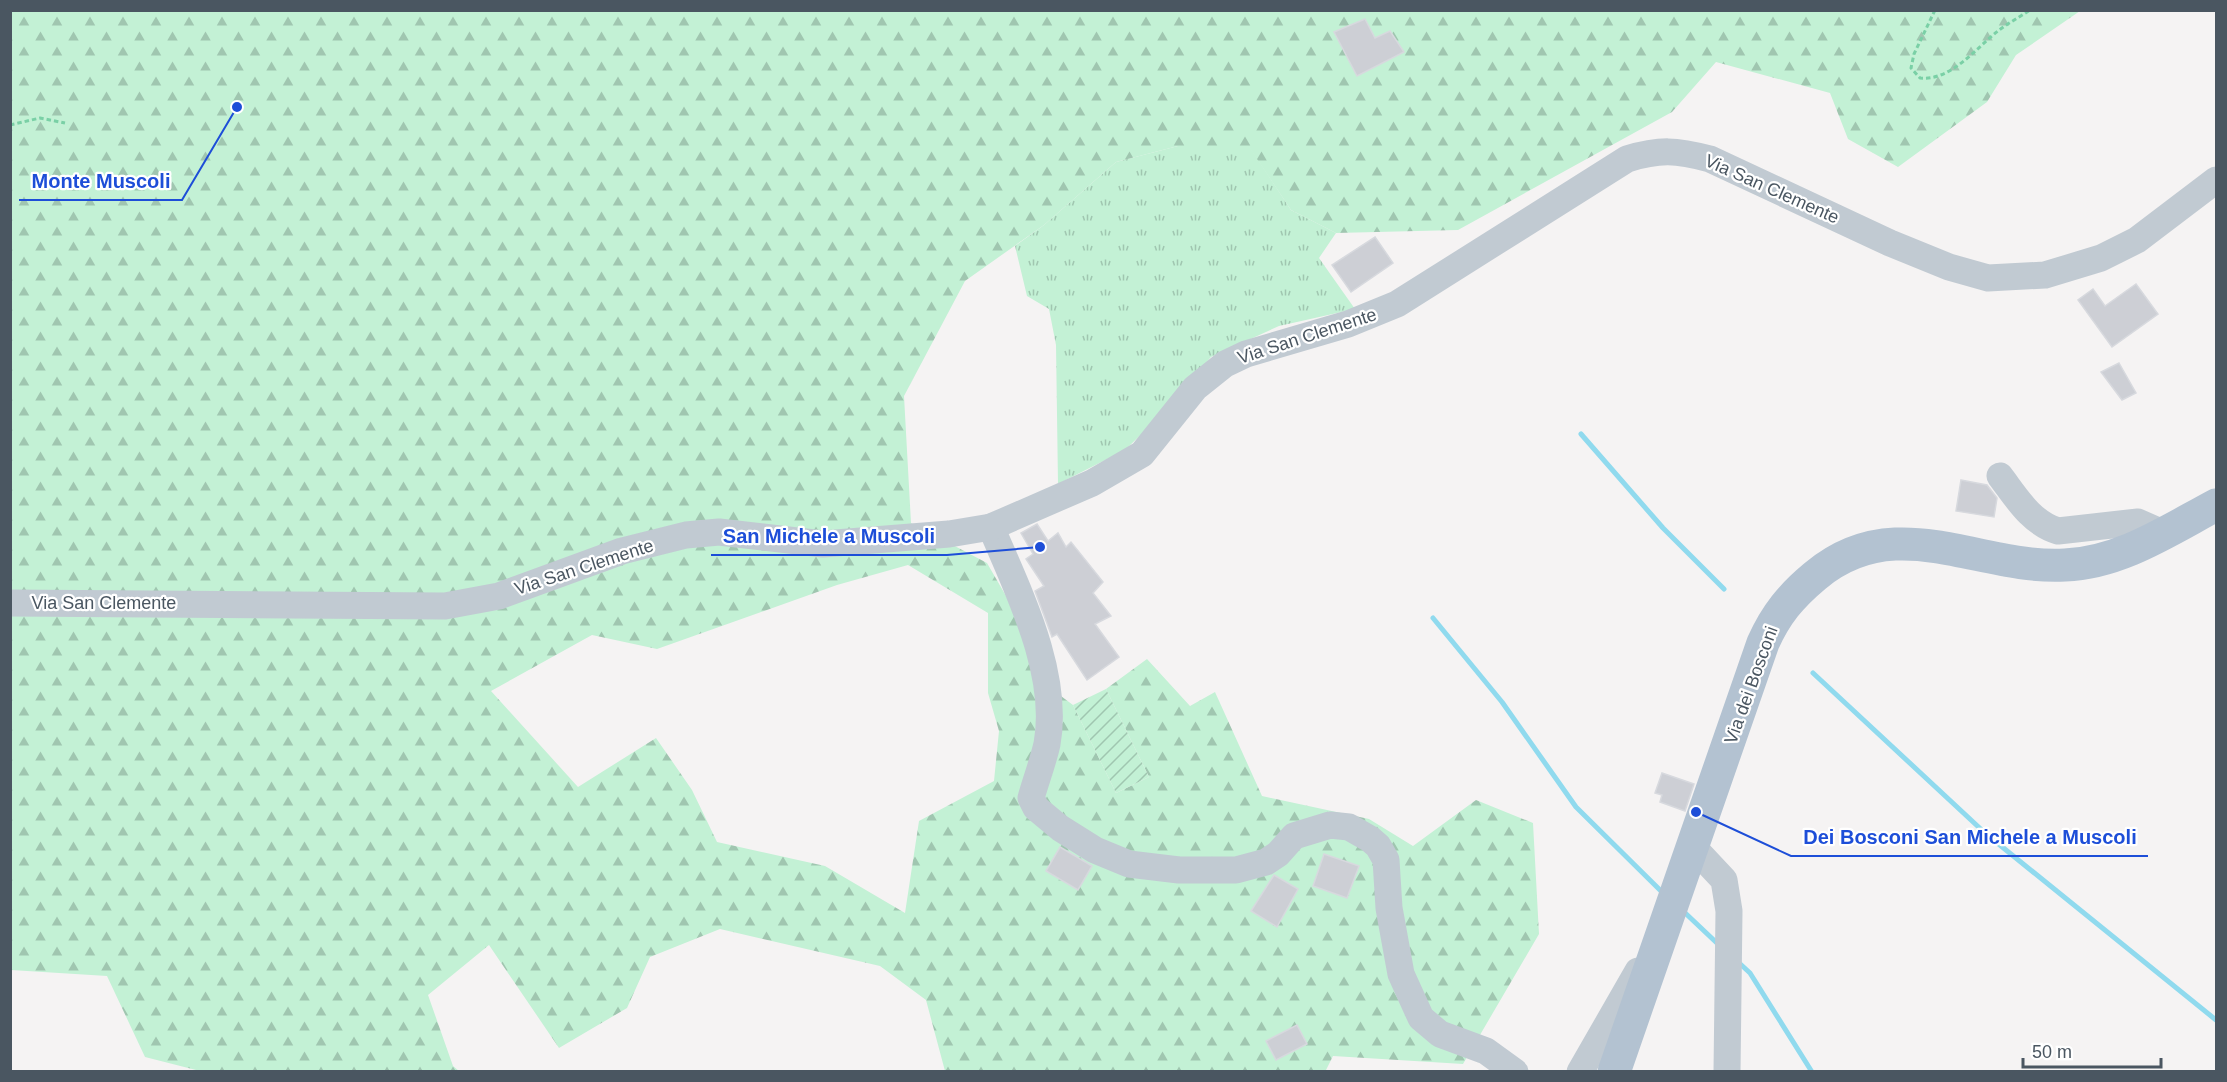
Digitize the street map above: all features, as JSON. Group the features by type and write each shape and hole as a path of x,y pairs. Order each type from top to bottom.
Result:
{"main road":[{"name":"Via dei Bosconi","path":"1614,1071 1694,848 1763,643 1783,605 1825,568 1867,548 1916,544 2065,566 2104,559 2130,550 2217,505"}],"street":[{"name":"Via San Clemente","path":"10,603 445,606 499,596 622,551 686,536 719,532 823,544 950,534 991,527 1092,483 1142,454 1195,388 1225,364 1246,354 1348,324 1397,304 1627,159 1654,150 1681,151 1710,159 1890,243 1949,267 1988,278 2045,275 2102,258 2137,240 2217,180"},
{"path":"2000,476 2028,513 2048,528 2058,531 2138,522 2163,533"},
{"path":"991,527 1023,602 1043,671 1049,722 1047,744 1031,798 1036,808 1060,828 1095,850 1129,864 1179,870 1236,870 1266,862 1278,854 1293,836 1330,825 1349,827 1378,846 1386,860 1389,908 1401,974 1421,1018 1440,1034 1486,1051 1515,1071"},
{"path":"1694,848 1724,880 1729,910 1727,1071"},
{"path":"1580,1071 1670,914"},
{"path":"1628,1031 1631,1071"}],"path":[{"path":"1935,10 1914,54 1911,68 1920,78 1932,79 1944,74 2000,29 2030,10"},
{"path":"10,125 40,118 65,123"}],"green space":[{"path":"10,11 2080,11 2016,55 1987,102 1898,167 1848,139 1830,93 1716,62 1672,112 1458,230 1336,233 1291,210 1249,147 1178,146 1116,162 1044,225 965,281 904,396 911,523 987,563 1017,615 1038,679 1073,705 1116,793 1149,777 1106,689 1147,659 1190,706 1215,692 1262,796 1369,819 1413,846 1476,800 1533,823 1539,934 1463,1064 1333,1056 1325,1072 945,1071 926,1000 880,966 720,929 650,957 627,1008 559,1048 489,945 428,995 453,1066 459,1071 200,1071 145,1057 107,976 11,970","holes":["908,565 988,613 988,693 999,731 994,781 919,821 905,913 825,866 717,842 692,790 656,738 578,787 491,691 592,635 657,649 837,585"]},
{"path":"1178,146 1249,146 1291,210 1336,233 1319,258 1355,309 1279,326 1211,357 1155,421 1125,450 1058,484 1056,345 1049,309 1027,296 1015,246 1044,225 1116,162"},
{"path":"1106,689 1149,777 1116,793 1073,705"}],"building":[{"path":"1365,19 1375,38 1390,31 1404,52 1357,76 1334,32"},
{"path":"1375,237 1393,263 1351,292 1332,265"},
{"path":"2136,284 2158,314 2112,347 2078,300 2093,289 2105,306"},
{"path":"2119,363 2136,393 2122,400 2101,372"},
{"path":"1961,480 1987,485 1997,498 1994,517 1956,511"},
{"path":"1037,524 1048,541 1058,533 1066,547 1071,542 1103,582 1093,593 1111,616 1095,624 1119,657 1087,680 1057,634 1052,637 1035,591 1044,586 1026,559 1033,554 1021,533"},
{"path":"1662,773 1694,784 1685,811 1660,802 1662,795 1655,793"},
{"path":"1060,847 1092,866 1078,890 1046,871"},
{"path":"1324,854 1359,866 1347,898 1313,886"},
{"path":"1274,875 1298,889 1277,927 1251,911"},
{"path":"1297,1025 1307,1044 1276,1060 1266,1041"}],"waterway":[{"path":"1581,434 1663,528 1724,589"},
{"path":"1433,618 1502,702 1576,807 1664,894"},
{"path":"1813,673 1985,833 2216,1020"},
{"path":"1682,910 1719,945"},
{"path":"1737,961 1750,973 1812,1072"}],"place":[{"name":"Monte Muscoli","path":"237,107"},
{"name":"San Michele a Muscoli","path":"1040,547"},
{"name":"Dei Bosconi San Michele a Muscoli","path":"1696,812"}]}
